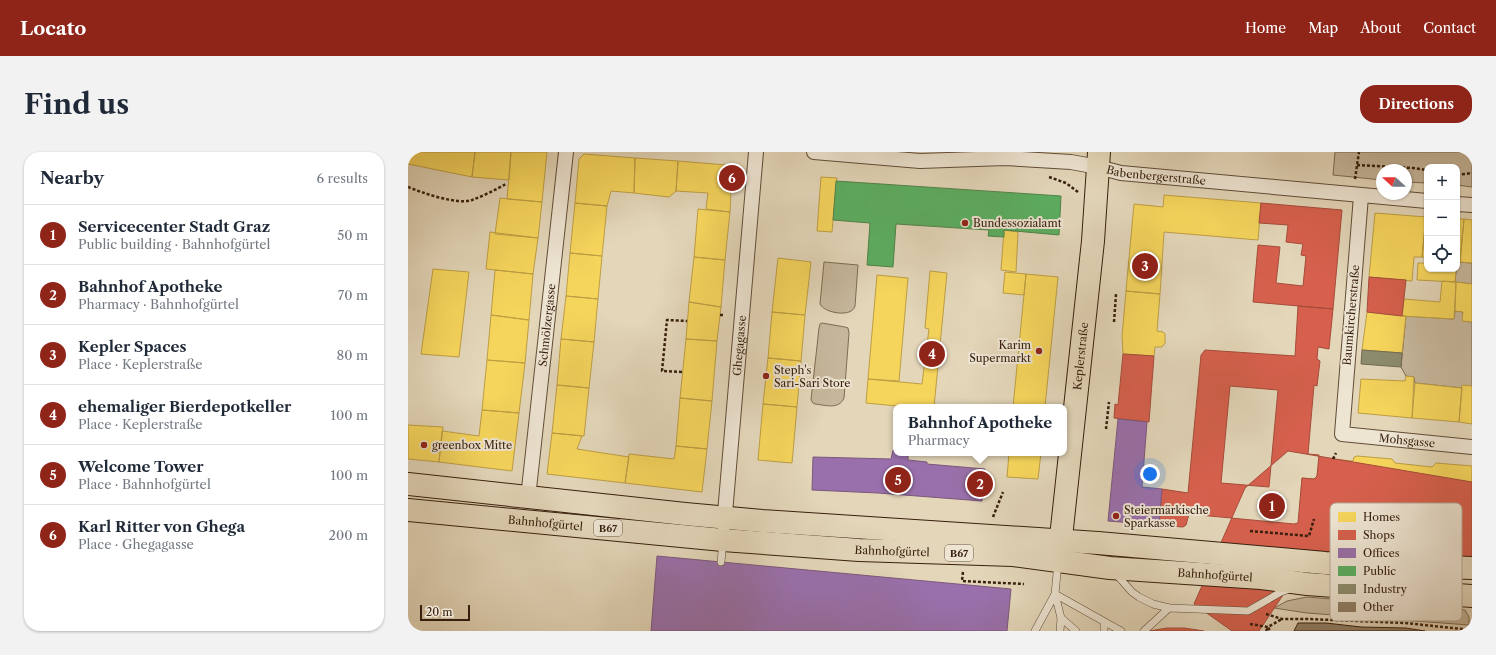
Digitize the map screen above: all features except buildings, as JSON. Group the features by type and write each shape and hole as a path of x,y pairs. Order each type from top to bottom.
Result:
{"main road":[{"name":"Keplerstraße","path":"1060,551 1093,241 1098,159"},
{"name":"Bahnhofgürtel","path":"408,484 528,498 1060,551 1330,563"},
{"name":"Bahnhofgürtel","path":"408,510 723,540 859,550 1013,555 1060,551 1110,568 1261,578 1330,586"},
{"name":"Bahnhofgürtel","path":"1462,568 1472,568"},
{"name":"Bahnhofgürtel","path":"1462,595 1472,596"}],"street":[{"name":"Schmölzergasse","path":"528,498 566,152"},
{"name":"Ghegagasse","path":"723,540 756,152"},
{"name":"Babenbergerstraße","path":"814,152 920,161 1005,158 1071,162 1098,159 1121,174 1424,201"},
{"name":"Baumkircherstraße","path":"1342,434 1361,196"},
{"path":"1460,204 1472,205"},
{"name":"Mohsgasse","path":"1342,434 1472,447"}],"lane":[{"path":"721,562 723,540"},
{"path":"1060,551 1055,594 1061,618 1060,631"},
{"path":"1110,568 1139,598 1169,608 1248,611 1281,592 1307,584"},
{"path":"1055,594 1121,631"},
{"path":"1035,631 1055,594"},
{"path":"1144,631 1169,608"},
{"path":"1061,618 1076,631"},
{"path":"1104,622 1104,631"}],"path":[{"path":"1355,180 1359,152"},
{"path":"1357,165 1424,170"},
{"path":"1460,175 1472,174"},
{"path":"408,187 436,196 461,201 471,201 506,184"},
{"path":"1066,184 1078,192"},
{"path":"1114,322 1116,294"},
{"path":"682,372 662,371 667,320 687,321"},
{"path":"1106,429 1109,402"},
{"path":"1334,459 1336,453"},
{"path":"993,517 1003,492"},
{"path":"1250,531 1309,536 1314,519"},
{"path":"963,571 962,582 1024,584"},
{"path":"1248,611 1275,616 1282,619 1330,619"},
{"path":"1266,631 1282,619"},
{"path":"1366,621 1405,623 1472,630"},
{"path":"1250,624 1268,628 1270,631"}],"shaded area":[{"path":"1335,152 1472,152 1472,187 1460,185 1460,164 1424,164 1424,183 1412,182 1412,164 1376,164 1376,179 1333,175"},
{"path":"824,262 858,265 855,306 853,310 844,313 832,312 820,304"},
{"path":"1460,262 1472,263 1472,284 1455,282 1456,272 1460,272"},
{"path":"1455,311 1463,312 1463,321 1472,322 1472,386 1462,388 1415,383 1414,377 1406,376 1401,367 1406,316 1454,319"},
{"path":"822,323 848,328 849,333 844,398 839,404 831,406 815,404 811,400 819,328 820,324"},
{"path":"1307,597 1330,599 1330,615 1274,608 1287,601"},
{"path":"1462,610 1465,610 1469,617 1469,625 1415,621 1462,621"}],"place":[{"name":"Karl Ritter von Ghega","path":"732,178"},
{"name":"Bundessozialamt","path":"965,223"},
{"name":"Kepler Spaces","path":"1145,266"},
{"name":"Karim Supermarkt","path":"1039,351"},
{"name":"ehemaliger Bierdepotkeller","path":"932,354"},
{"name":"Steph's Sari-Sari Store","path":"766,376"},
{"name":"greenbox Mitte","path":"424,445"},
{"name":"Welcome Tower","path":"898,480"},
{"name":"Bahnhof Apotheke","path":"980,484"},
{"name":"Servicecenter Stadt Graz","path":"1272,506"},
{"name":"Steiermärkische Sparkasse","path":"1116,516"}]}
